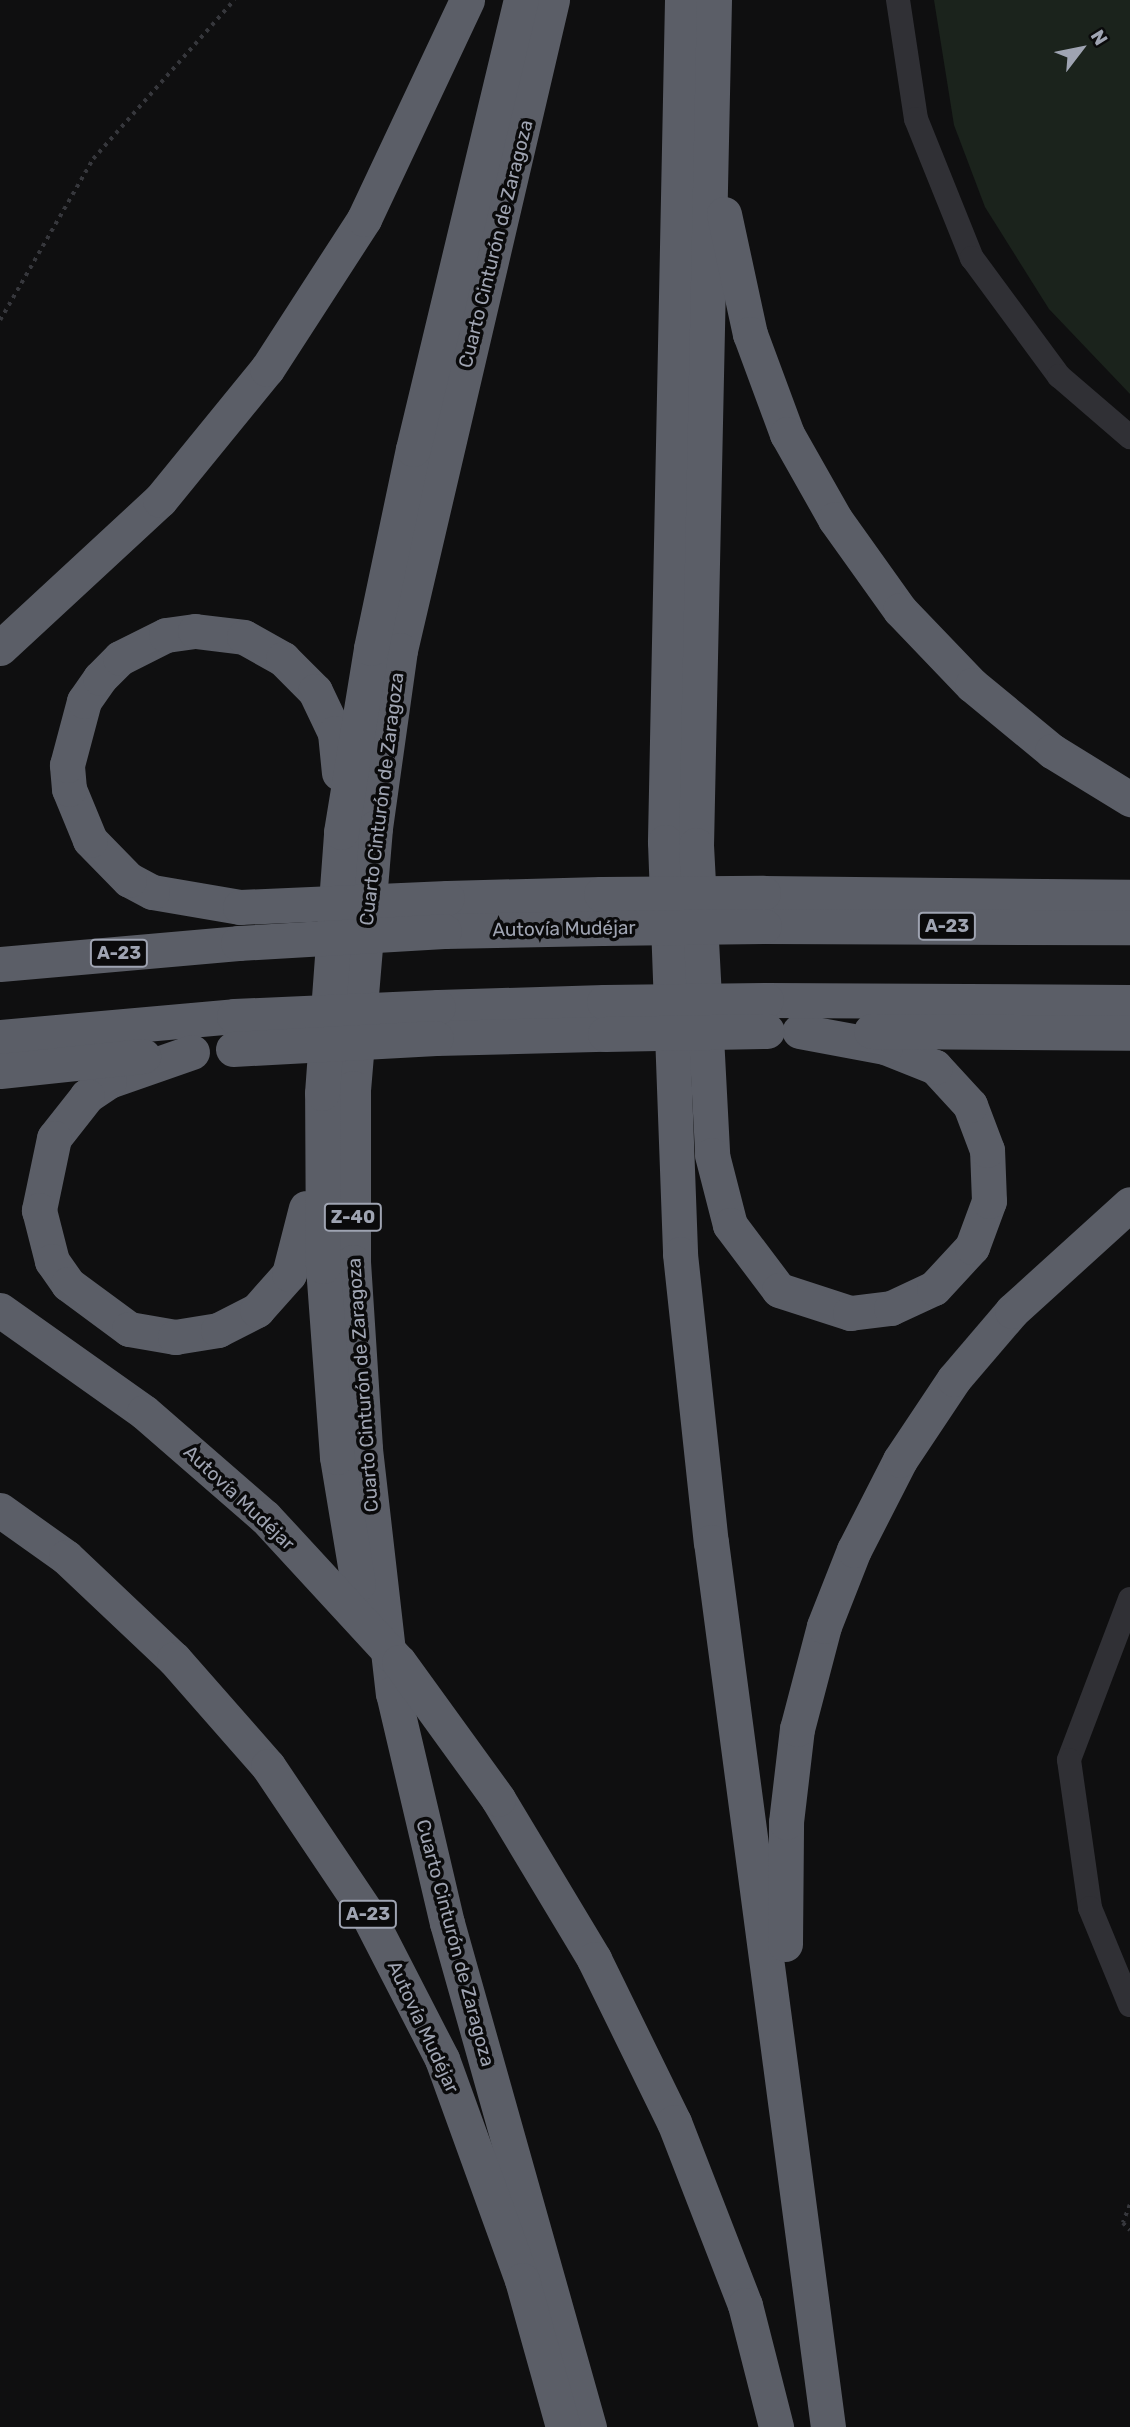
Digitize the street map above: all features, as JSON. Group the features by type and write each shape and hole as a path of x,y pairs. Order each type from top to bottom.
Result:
{"highway":[{"path":"0,648 160,500 267,369 364,219 467,0"},
{"path":"233,1032 192,1052 140,1067 87,1096 54,1138 44,1165 39,1210 52,1261 88,1304 129,1329 192,1337 238,1322 274,1293 299,1253 321,1093 341,832 410,462 521,0"},
{"name":"Cuarto Cinturón de Zaragoza","path":"552,0 400,650 375,828 353,1088 353,1262 365,1449 393,1693 447,1923 589,2427"},
{"path":"682,0 665,842 680,1254 711,1542 824,2383"},
{"path":"713,0 696,845 712,1155 730,1225 779,1290 850,1313 891,1308 934,1288 972,1247 989,1201 992,1174 983,1137 970,1105 935,1067 885,1047 777,1021"},
{"path":"711,93 728,245 750,334 787,434 835,519 900,610 972,685 1052,751 1130,799"},
{"path":"341,832 335,733 315,691 283,659 244,637 195,631 166,635 120,658 84,701 72,737 69,789 78,818 89,840 129,880 180,902 240,907 446,914"},
{"path":"763,910 1130,897"},
{"name":"Autovía Mudéjar","path":"0,964 238,943 446,914 763,910 1130,926"},
{"path":"777,1021 1130,1002"},
{"path":"0,1037 233,1032 604,1018 1130,1033"},
{"path":"0,1071 192,1052"},
{"path":"321,1093 323,1266 337,1457 377,1698 447,1923"},
{"path":"828,2427 782,1906 797,1729 824,1626 900,1460 954,1379 1012,1311 1130,1204"},
{"name":"Autovía Mudéjar","path":"0,1310 144,1412 265,1517 399,1662 498,1799 594,1959 674,2122 745,2305 776,2427"},
{"name":"Autovía Mudéjar","path":"0,1510 66,1557 174,1659 268,1766 368,1915 442,2059 522,2280 563,2427"}],"street":[{"path":"898,0 919,130 972,258 1059,376 1130,437"},
{"path":"1130,1599 1069,1760 1090,1908 1130,2005"}],"path":[{"path":"0,320 93,159 234,0"},
{"path":"1130,2205 1123,2223 1130,2230"}],"shaded area":[{"path":"934,0 1130,0 1130,394 1049,309 985,207 954,125"}]}
